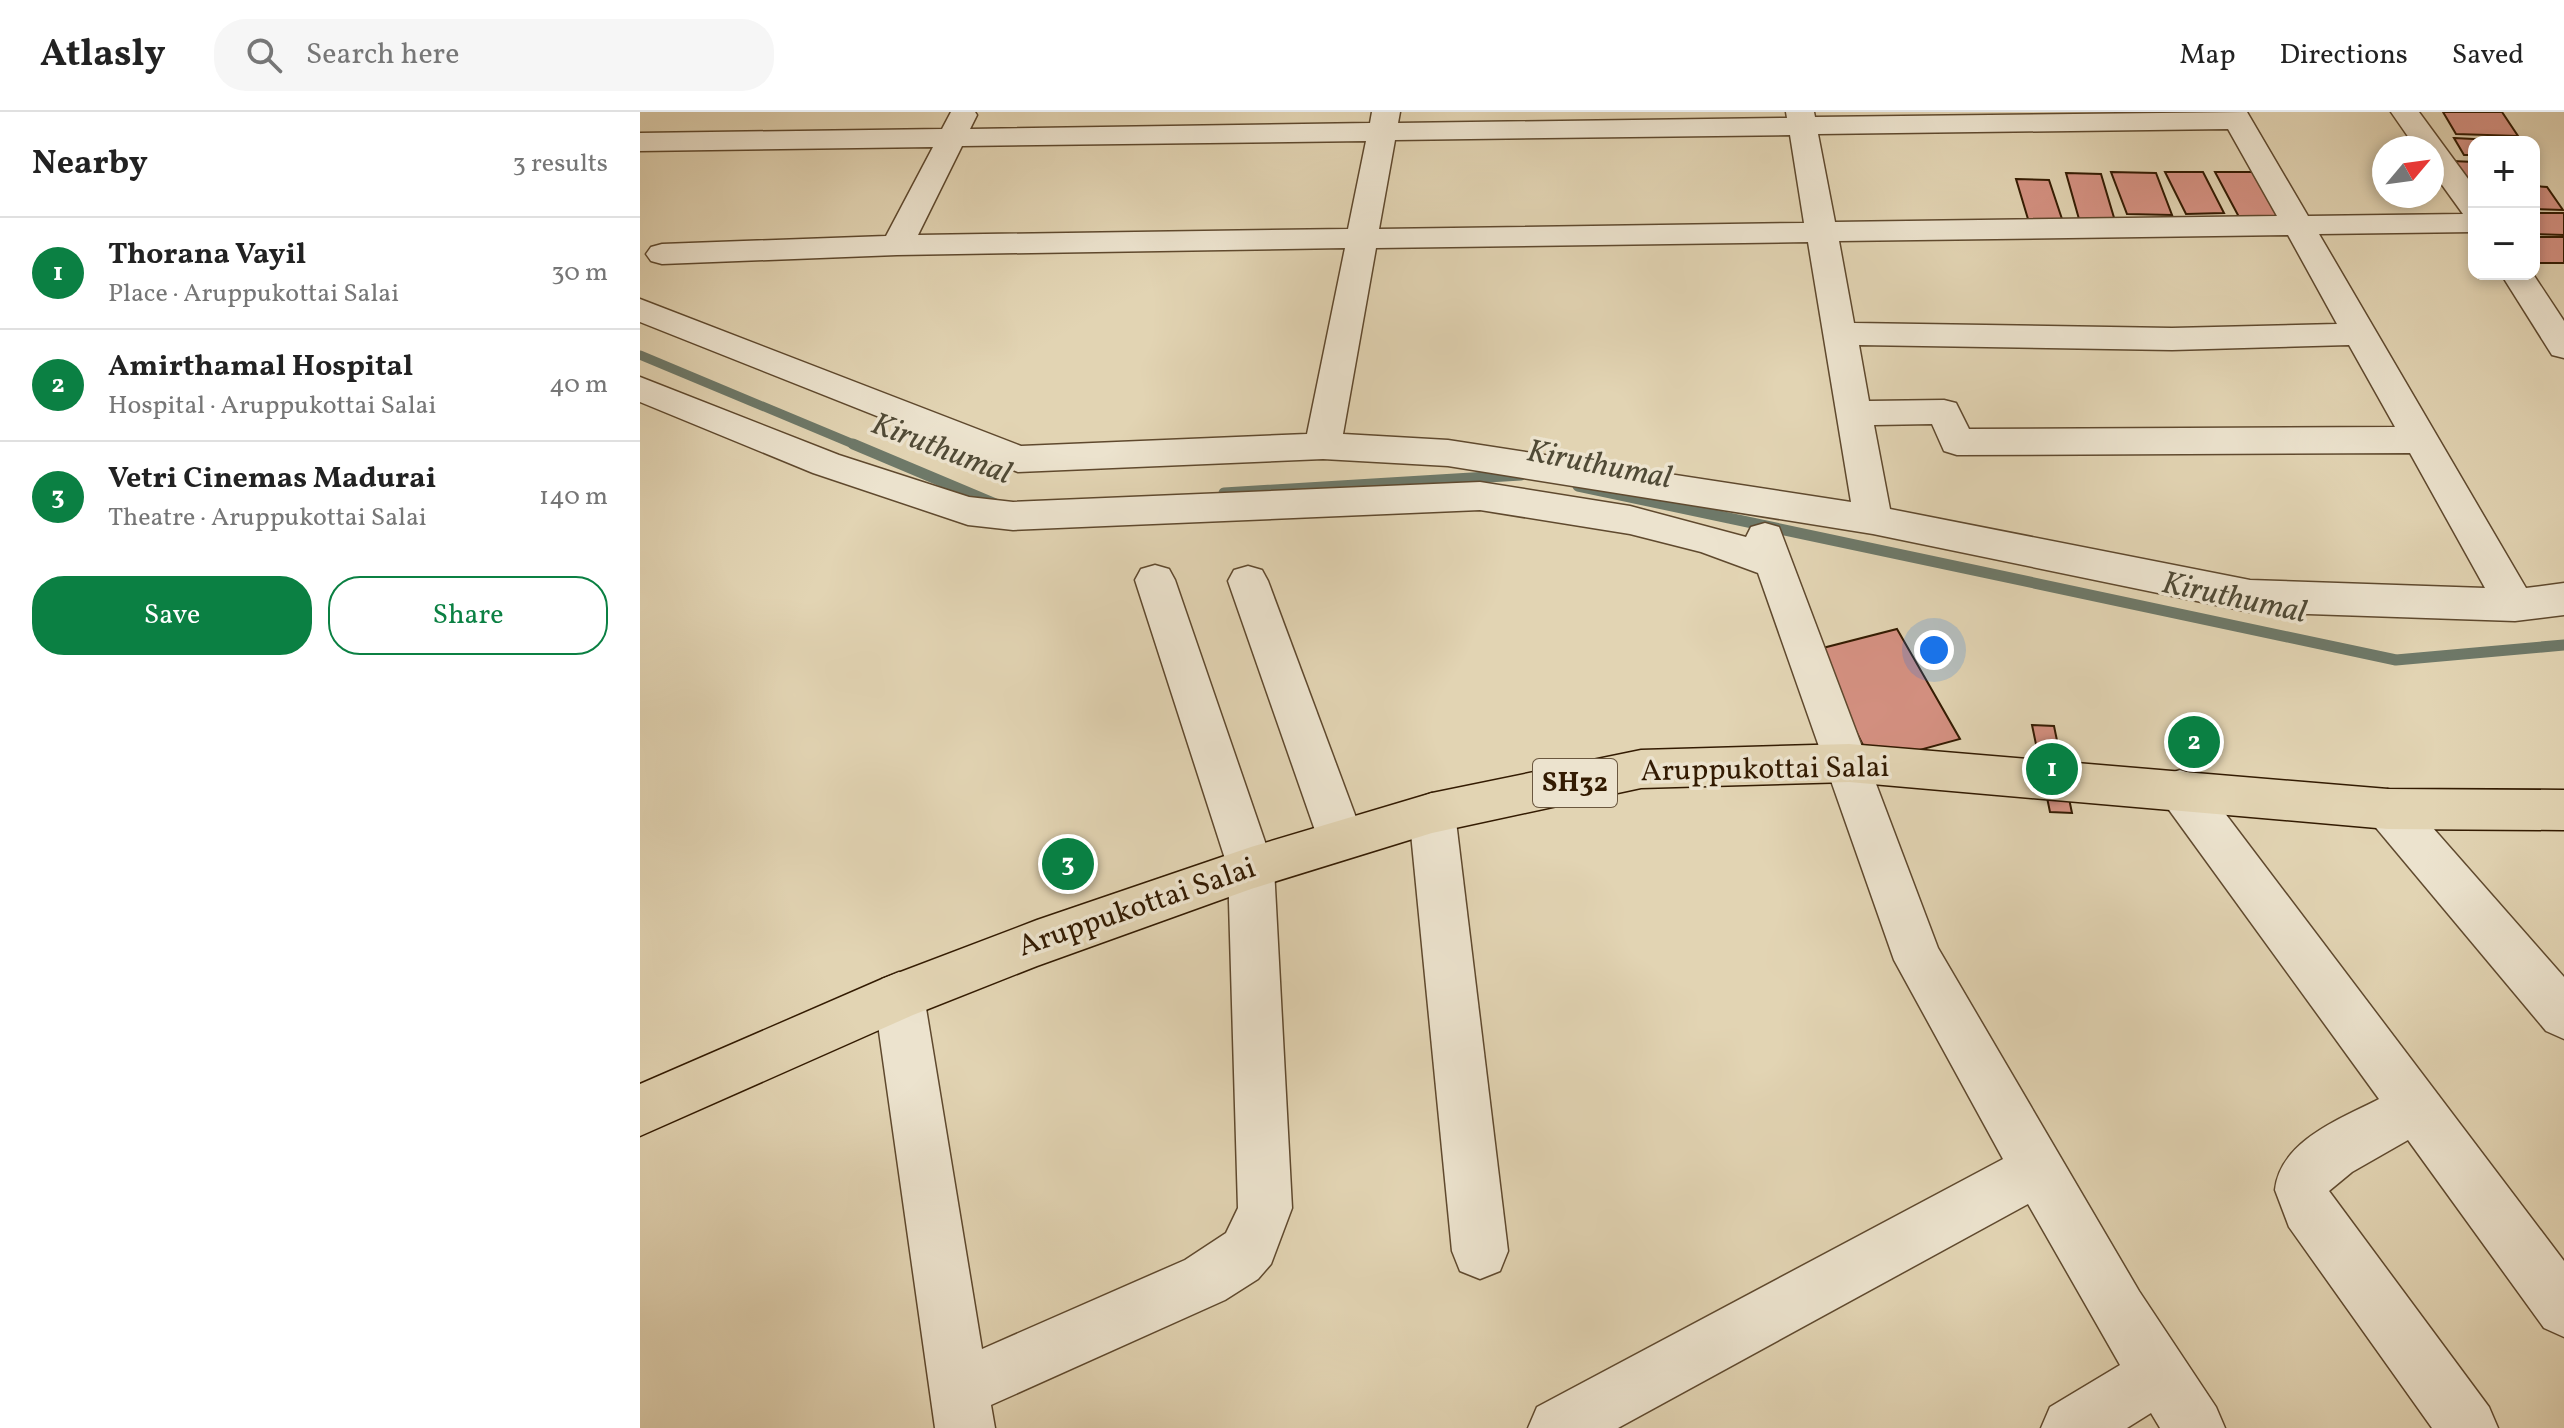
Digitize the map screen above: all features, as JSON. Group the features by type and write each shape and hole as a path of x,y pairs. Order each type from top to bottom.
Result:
{"main road":[{"name":"Aruppukottai Salai","path":"640,1110 899,996 1037,943 1251,868 1432,813 1641,769 1849,763 2388,809 2564,810"}],"street":[{"path":"2405,112 2422,136"},
{"path":"640,142 958,125 2236,116 2515,605"},
{"path":"1801,119 1873,520"},
{"path":"1323,446 1384,122"},
{"path":"897,245 958,125"},
{"path":"2444,167 2468,200"},
{"path":"662,254 897,245 2468,223"},
{"path":"2521,280 2564,347"},
{"path":"640,310 1018,459 1323,446 1448,453 1764,531"},
{"path":"1840,334 2172,339 2361,334"},
{"path":"640,389 826,464 968,511 1013,516 1480,496 1547,504 1732,545 1764,531 1873,520 2250,596 2515,605 2564,599"},
{"path":"1854,413 1944,412 1957,442 2421,440"},
{"path":"1764,531 1918,960 2119,1311 2195,1428"},
{"path":"899,996 962,1408 1205,1280 1239,1260 1258,1239 1265,1208 1251,868 1155,580"},
{"path":"1248,581 1341,839"},
{"path":"2180,789 2564,1308"},
{"path":"2388,809 2564,1014"},
{"path":"1432,813 1480,1251"},
{"path":"2416,1108 2314,1165 2302,1181 2303,1197 2315,1220 2468,1428"},
{"path":"1558,1428 2038,1169"},
{"path":"2071,1428 2160,1374"}],"building":[{"path":"2443,112 2502,112 2518,136 2456,134"},
{"path":"2454,138 2468,139 2468,155 2464,155"},
{"path":"2452,161 2468,162 2468,182 2464,182"},
{"path":"2111,172 2156,173 2172,215 2127,214"},
{"path":"2165,172 2203,172 2224,213 2186,214"},
{"path":"2215,172 2261,172 2286,217 2239,217"},
{"path":"2066,173 2101,174 2115,221 2079,219"},
{"path":"2016,179 2049,180 2062,219 2028,219"},
{"path":"2540,186 2547,187 2563,210 2540,209"},
{"path":"2540,213 2564,213 2564,235 2540,234"},
{"path":"2540,237 2564,237 2564,263 2540,263"},
{"path":"1897,629 1960,739 1872,763 1815,650"},
{"path":"2032,725 2054,726 2072,813 2050,812"}],"waterway":[{"name":"Kiruthumal","path":"640,355 858,446"},
{"name":"Kiruthumal","path":"853,444 998,505"},
{"name":"Kiruthumal","path":"1224,493 1521,475"},
{"name":"Kiruthumal","path":"1578,486 2396,660 2564,645"}],"place":[{"name":"Amirthamal Hospital","path":"2194,742"},
{"name":"Thorana Vayil","path":"2052,769"},
{"name":"Vetri Cinemas Madurai","path":"1068,864"}]}
